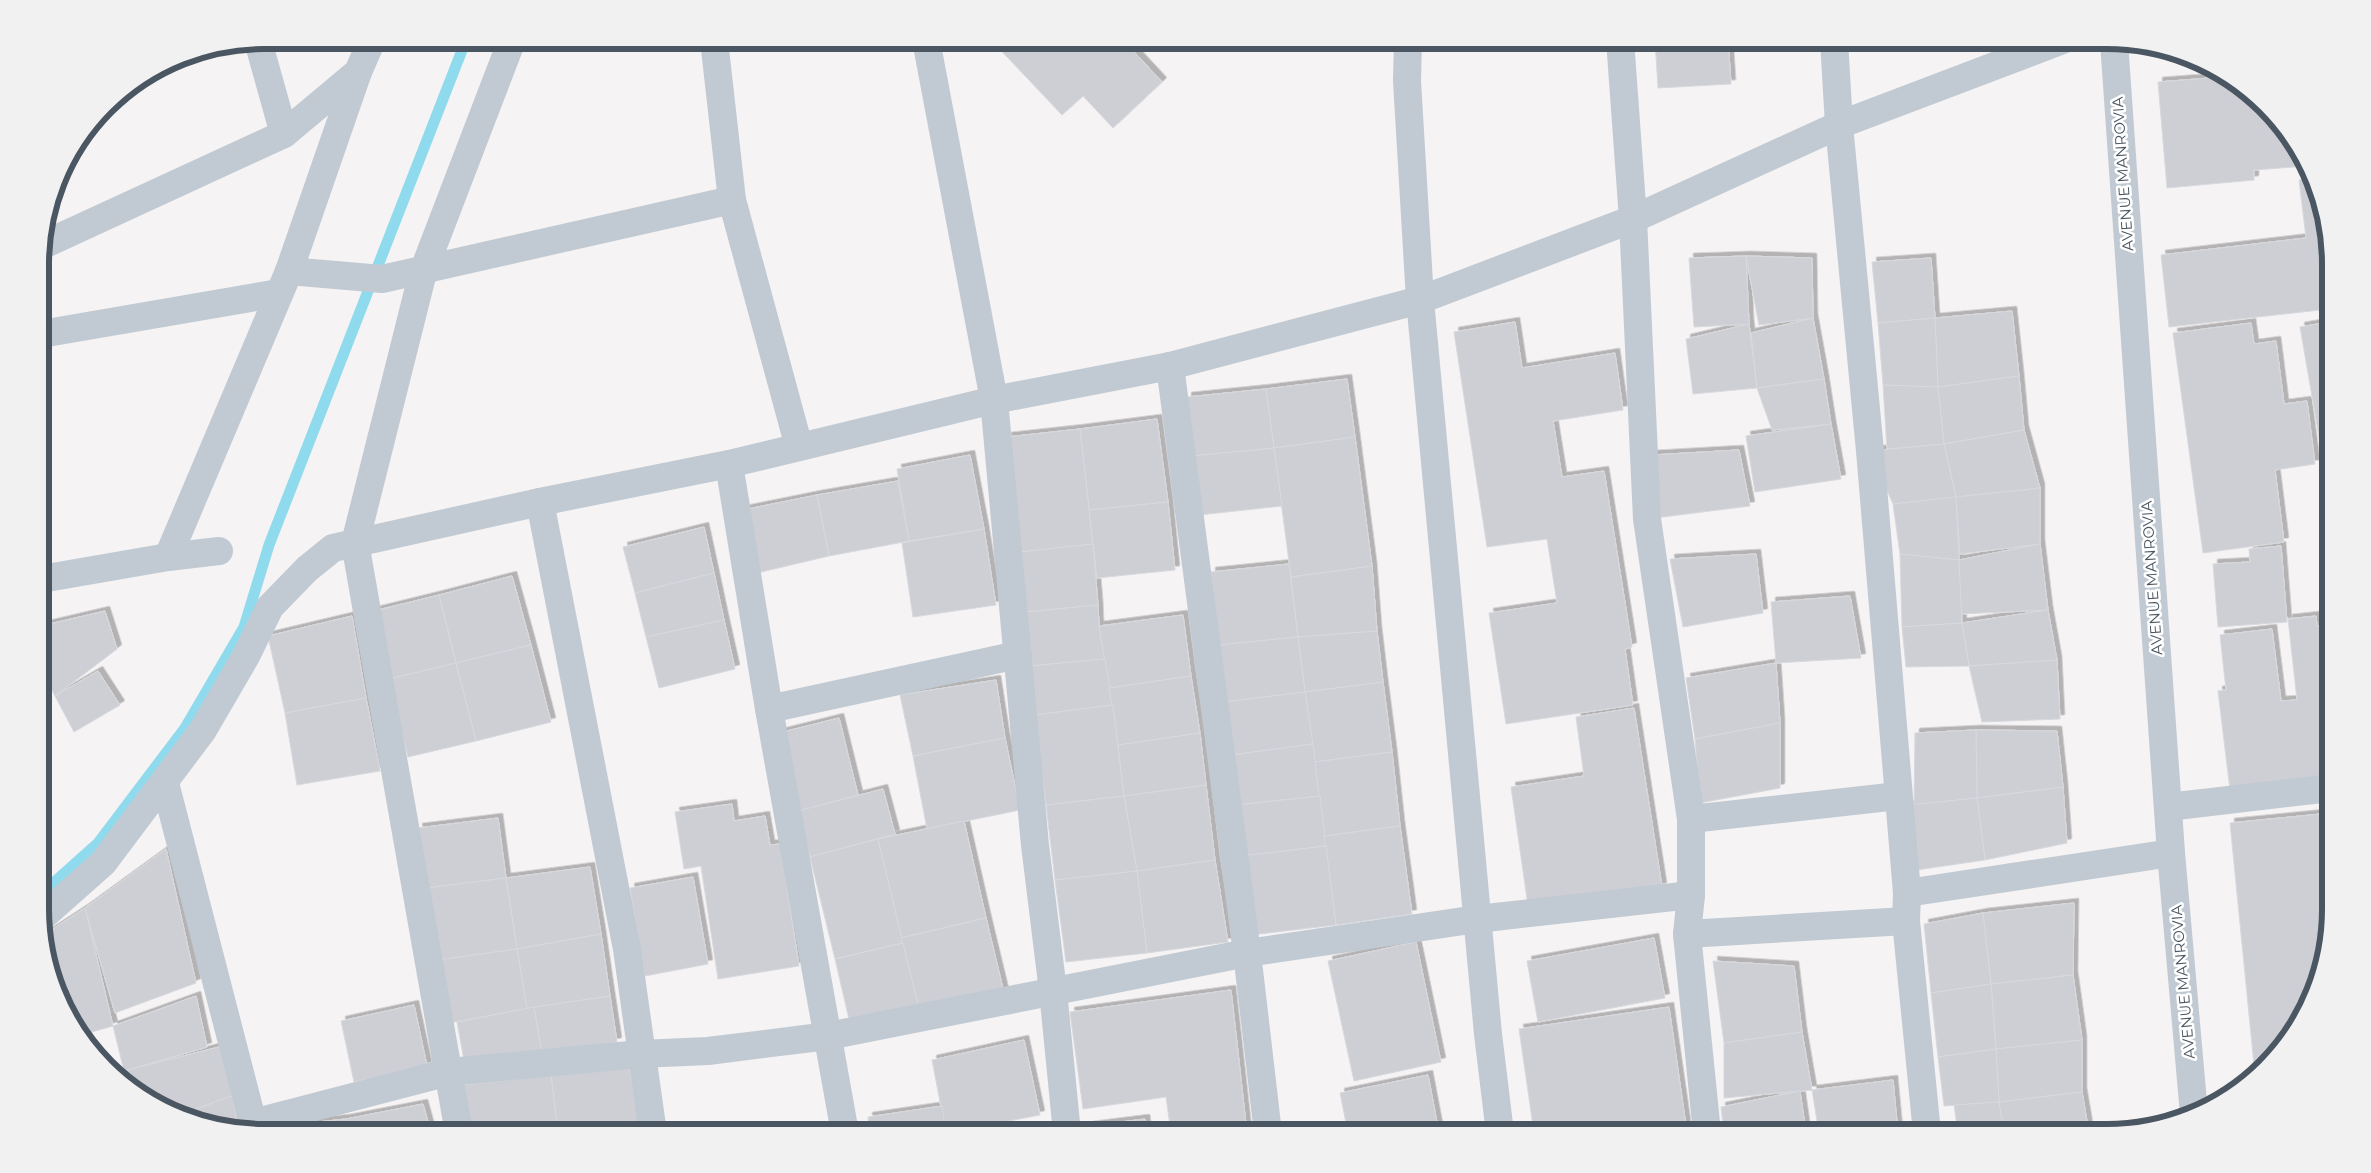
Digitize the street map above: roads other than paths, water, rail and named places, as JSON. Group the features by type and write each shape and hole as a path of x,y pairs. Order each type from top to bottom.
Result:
{"street":[{"path":"260,49 284,134"},
{"path":"168,557 284,282 358,72 368,49"},
{"path":"458,1124 355,543 423,272 509,49"},
{"path":"715,49 732,200 799,447"},
{"path":"928,49 994,400 1035,845 1053,991 1066,1124"},
{"path":"1408,49 1407,82 1420,300 1477,919 1499,1124"},
{"path":"1621,49 1633,220 1647,520 1691,819 1691,895 1687,934 1706,1124"},
{"path":"1834,49 1838,125 1869,441 1907,893 1906,921 1926,1124"},
{"path":"49,911 102,863 165,783 203,730 246,656 270,607 307,569 333,548 540,502 729,464 994,400 1170,366 1420,300 1633,220 1838,125 2039,49"},
{"name":"AVENUE MANROVIA","path":"2114,49 2168,807 2193,1106"},
{"path":"50,242 284,134 358,72"},
{"path":"49,332 327,273 382,279 423,272 732,200"},
{"path":"1170,366 1247,953 1267,1124"},
{"path":"729,464 769,709 843,1124"},
{"path":"540,502 627,949 651,1124"},
{"path":"49,578 168,557 219,551"},
{"path":"769,709 1018,655"},
{"path":"165,783 253,1124"},
{"path":"2168,807 2322,789"},
{"path":"1691,819 1898,796"},
{"path":"1907,893 2172,853"},
{"path":"265,1124 449,1072 640,1054 708,1050 828,1036 1247,953 1477,919 1691,895"},
{"path":"1687,934 1906,921"}],"waterway":[{"path":"49,887 98,843 185,728 244,627 269,545 462,49"}]}
